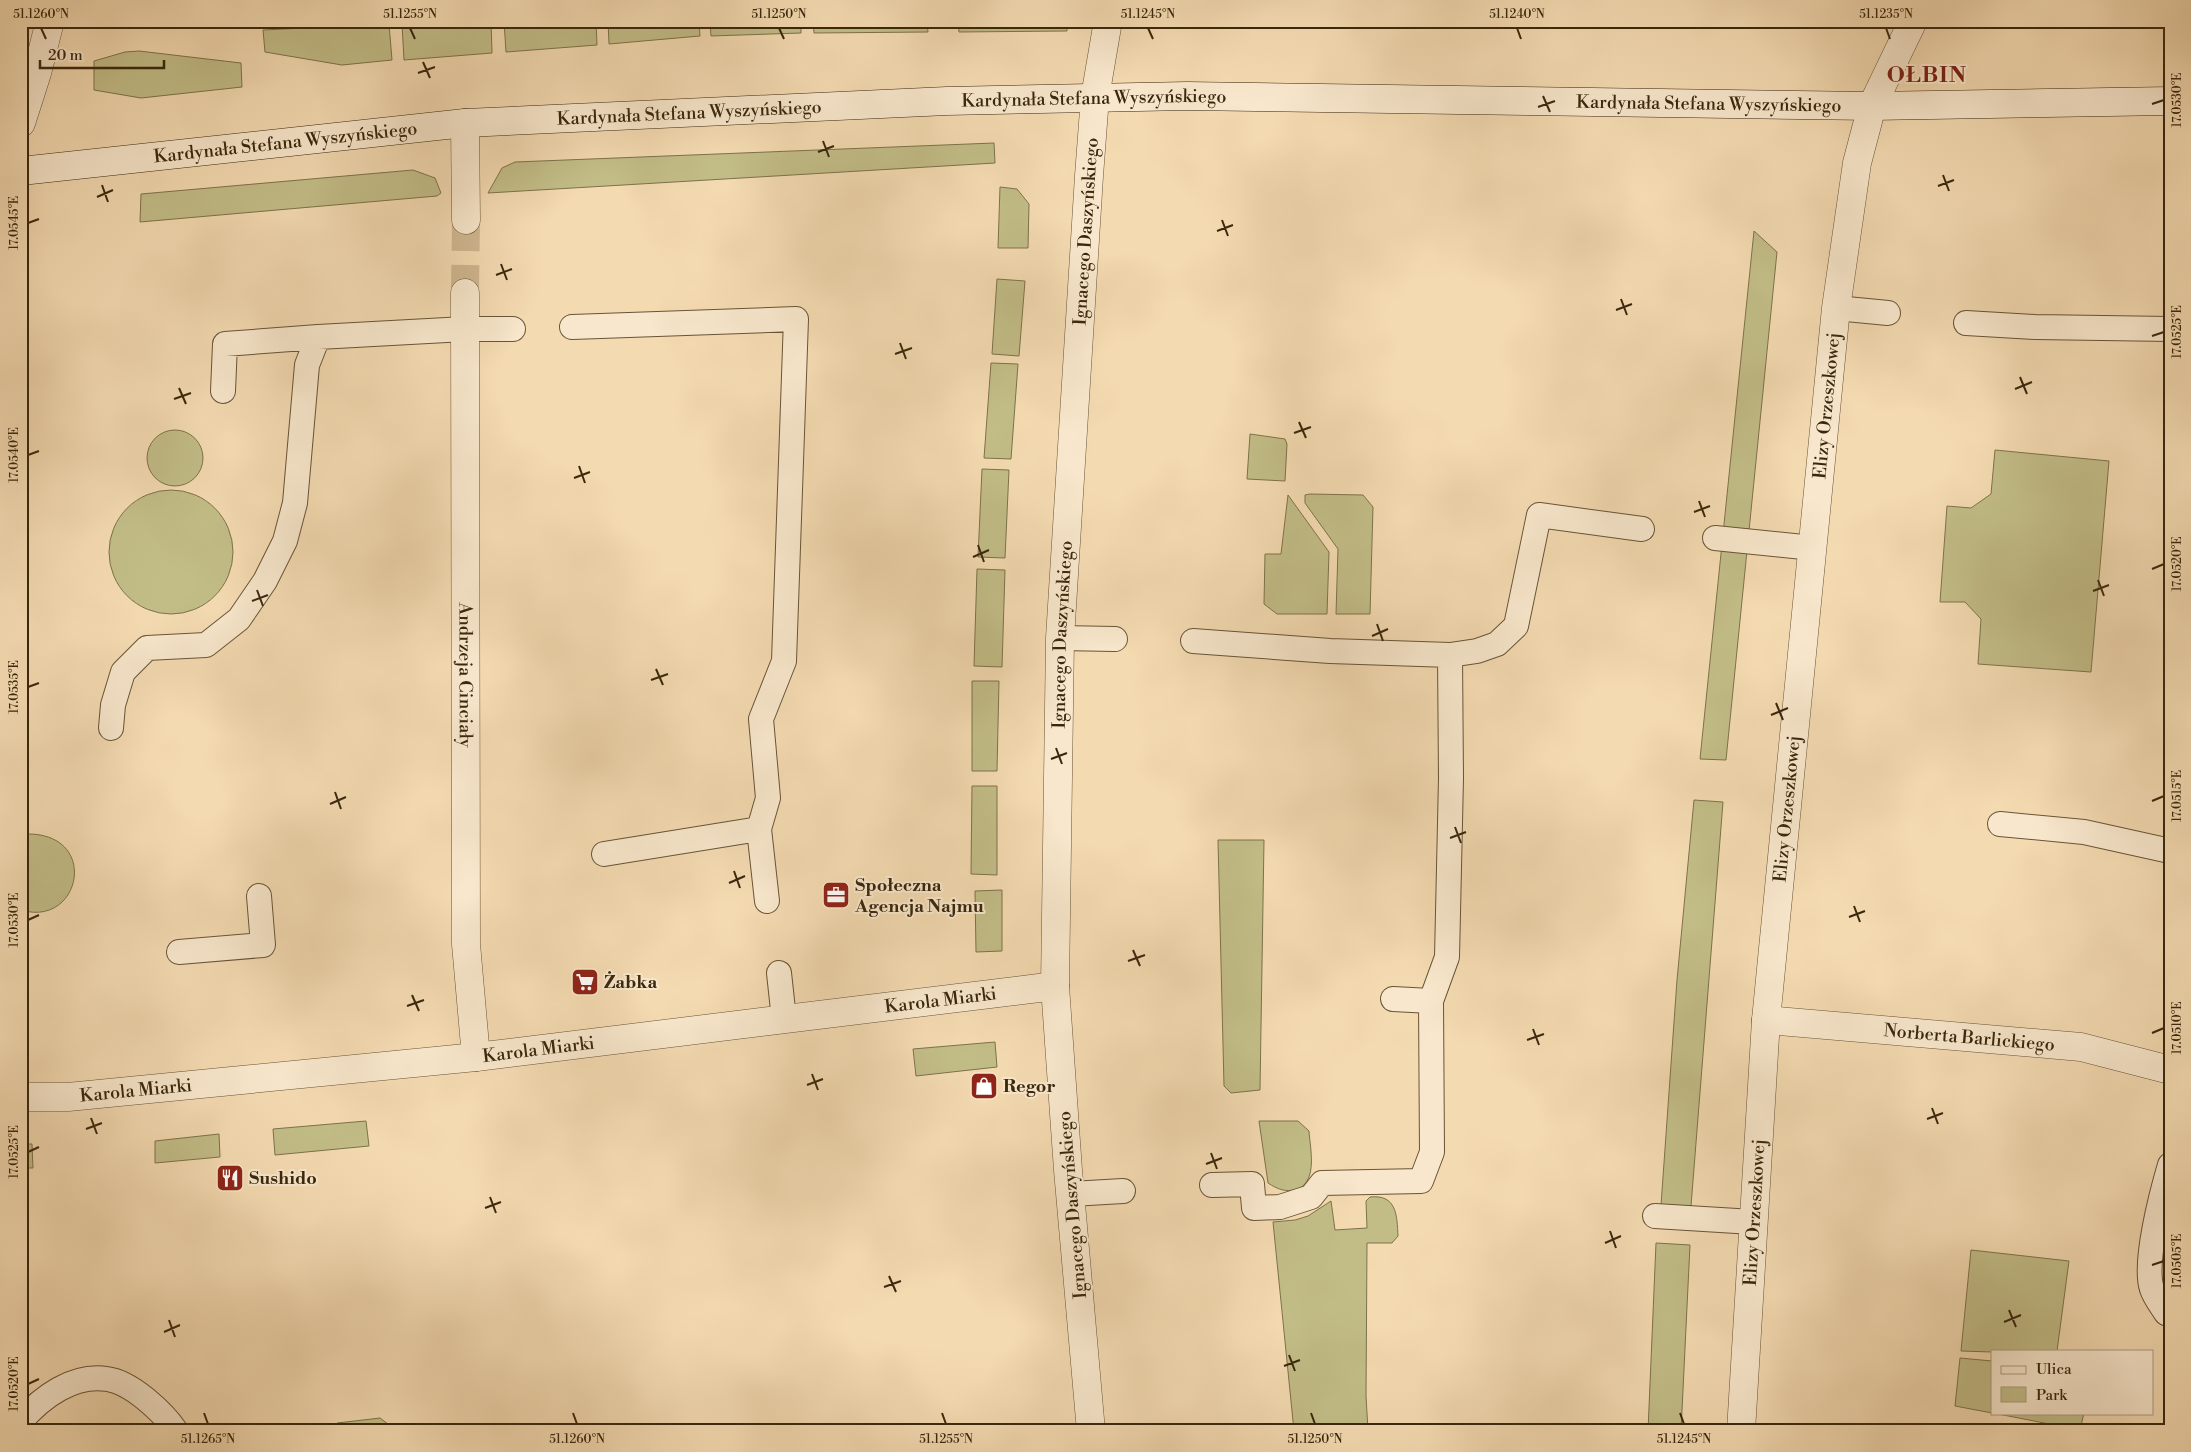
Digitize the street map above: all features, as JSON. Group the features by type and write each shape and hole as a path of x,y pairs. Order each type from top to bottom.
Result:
{"street":[{"path":"21,123 37,73 50,21"},
{"name":"Ignacego Daszyńskiego","path":"1092,1431 1055,986 1060,638 1095,97 1108,21"},
{"name":"Elizy Orzeszkowej","path":"1741,1431 1766,1020 1836,308 1857,163 1872,106 1913,21"},
{"name":"Kardynała Stefana Wyszyńskiego","path":"21,171 465,123 947,101 1187,96 1872,106 2170,101"},
{"path":"465,123 466,220"},
{"name":"Andrzeja Cinciały","path":"466,293 466,944 476,1057"},
{"name":"Karola Miarki","path":"21,1097 68,1097 476,1057 1055,986"},
{"name":"Norberta Barlickiego","path":"1766,1020 2081,1047 2170,1070"}],"lane":[{"path":"1836,308 1888,313"},
{"path":"572,327 796,319 784,661 761,719 768,798 758,829 768,901"},
{"path":"1966,323 2036,327 2170,329"},
{"path":"223,391 225,344 466,329 512,329"},
{"path":"111,728 113,705 123,672 147,648 206,645 239,619 265,581 285,541 295,503 307,366 318,337"},
{"path":"1193,641 1330,651 1450,654 1477,651 1497,644 1516,626 1539,515 1642,529"},
{"path":"1715,538 1813,548"},
{"path":"1060,638 1116,638"},
{"path":"1212,1185 1252,1184 1254,1208 1280,1206 1311,1197 1322,1184 1421,1181 1432,1152 1431,1001 1447,957 1451,778 1450,654"},
{"path":"2000,824 2084,832 2170,851"},
{"path":"604,854 758,829"},
{"path":"179,952 263,945 259,896"},
{"path":"779,972 784,1020"},
{"path":"1394,999 1431,1001"},
{"path":"2170,1164 2159,1205 2150,1269 2152,1288 2166,1312 2170,1315"},
{"path":"1071,1194 1123,1191"},
{"path":"1655,1216 1753,1222"},
{"path":"21,1421 37,1403 58,1389 89,1379 108,1378 129,1388 147,1400 167,1418 176,1431"}],"green space":[{"path":"443,21 491,21 492,53 404,60 402,24"},
{"path":"504,21 596,21 597,45 506,52"},
{"path":"608,21 699,21 700,36 609,44"},
{"path":"710,21 801,21 801,33 711,36"},
{"path":"813,21 927,21 928,32 814,33"},
{"path":"958,21 1067,21 1067,31 959,32"},
{"path":"389,24 392,60 342,65 265,52 263,30"},
{"path":"139,51 241,63 242,87 141,98 94,90 94,61 125,52"},
{"path":"994,143 995,163 488,193 502,168 515,162"},
{"path":"413,170 435,178 441,193 437,196 140,222 141,194"},
{"path":"1000,187 1017,189 1029,204 1028,248 998,248"},
{"path":"1754,231 1777,252 1726,760 1700,759"},
{"path":"997,279 1025,281 1019,356 992,354"},
{"path":"991,363 1018,364 1011,459 984,458"},
{"path":"169,430 181,430 191,434 199,442 203,458 199,474 191,482 181,486 169,486 159,482 151,474 147,464 147,452 151,442 159,434"},
{"path":"1250,434 1285,439 1287,444 1285,481 1247,479"},
{"path":"1995,450 2109,461 2091,672 1978,664 1981,619 1965,602 1940,602 1947,506 1971,508 1991,494"},
{"path":"982,469 1009,470 1005,558 978,557"},
{"path":"171,490 195,495 215,508 228,528 233,552 228,576 215,596 195,609 171,614 147,609 127,596 114,576 109,552 114,528 127,508 147,495"},
{"path":"1288,495 1329,552 1327,614 1277,614 1264,604 1265,554 1281,554"},
{"path":"1305,495 1363,495 1373,507 1370,614 1336,614 1338,549 1305,503"},
{"path":"977,569 1005,570 1002,667 974,666"},
{"path":"972,681 999,681 997,771 972,771"},
{"path":"972,786 997,786 997,875 971,874"},
{"path":"1694,800 1723,802 1691,1206 1661,1205 1677,980"},
{"path":"30,834 52,839 66,849 73,864 74,879 68,894 57,906 41,912 21,910 21,836"},
{"path":"1218,840 1264,840 1260,1090 1231,1093 1224,1086"},
{"path":"1002,890 1002,951 976,952 975,891"},
{"path":"995,1042 997,1067 916,1076 913,1049"},
{"path":"366,1121 369,1146 275,1155 273,1129"},
{"path":"1259,1121 1298,1121 1309,1131 1311,1171 1304,1185 1298,1189 1282,1190 1268,1183"},
{"path":"219,1134 220,1157 155,1163 155,1141"},
{"path":"21,1144 32,1144 33,1168 21,1168"},
{"path":"1370,1197 1386,1199 1394,1208 1398,1236 1392,1243 1367,1243 1366,1396 1368,1431 1294,1431 1273,1222 1295,1220 1308,1216 1331,1201 1335,1230 1367,1228 1366,1201"},
{"path":"1656,1243 1690,1245 1681,1431 1648,1431"},
{"path":"1971,1250 2069,1261 2057,1350 1961,1351"},
{"path":"1960,1358 1991,1361 1991,1413 1955,1406"},
{"path":"1998,1414 2084,1414 2080,1430"},
{"path":"380,1418 397,1431 338,1431 337,1423"}],"tunnel":[{"path":"465,293 466,220"}],"place":[{"name":"Społeczna Agencja Najmu","path":"836,895"},
{"name":"Żabka","path":"585,982"},
{"name":"Regor","path":"984,1086"},
{"name":"Sushido","path":"230,1178"}],"district":[{"name":"OŁBIN","path":"1927,74"}]}
